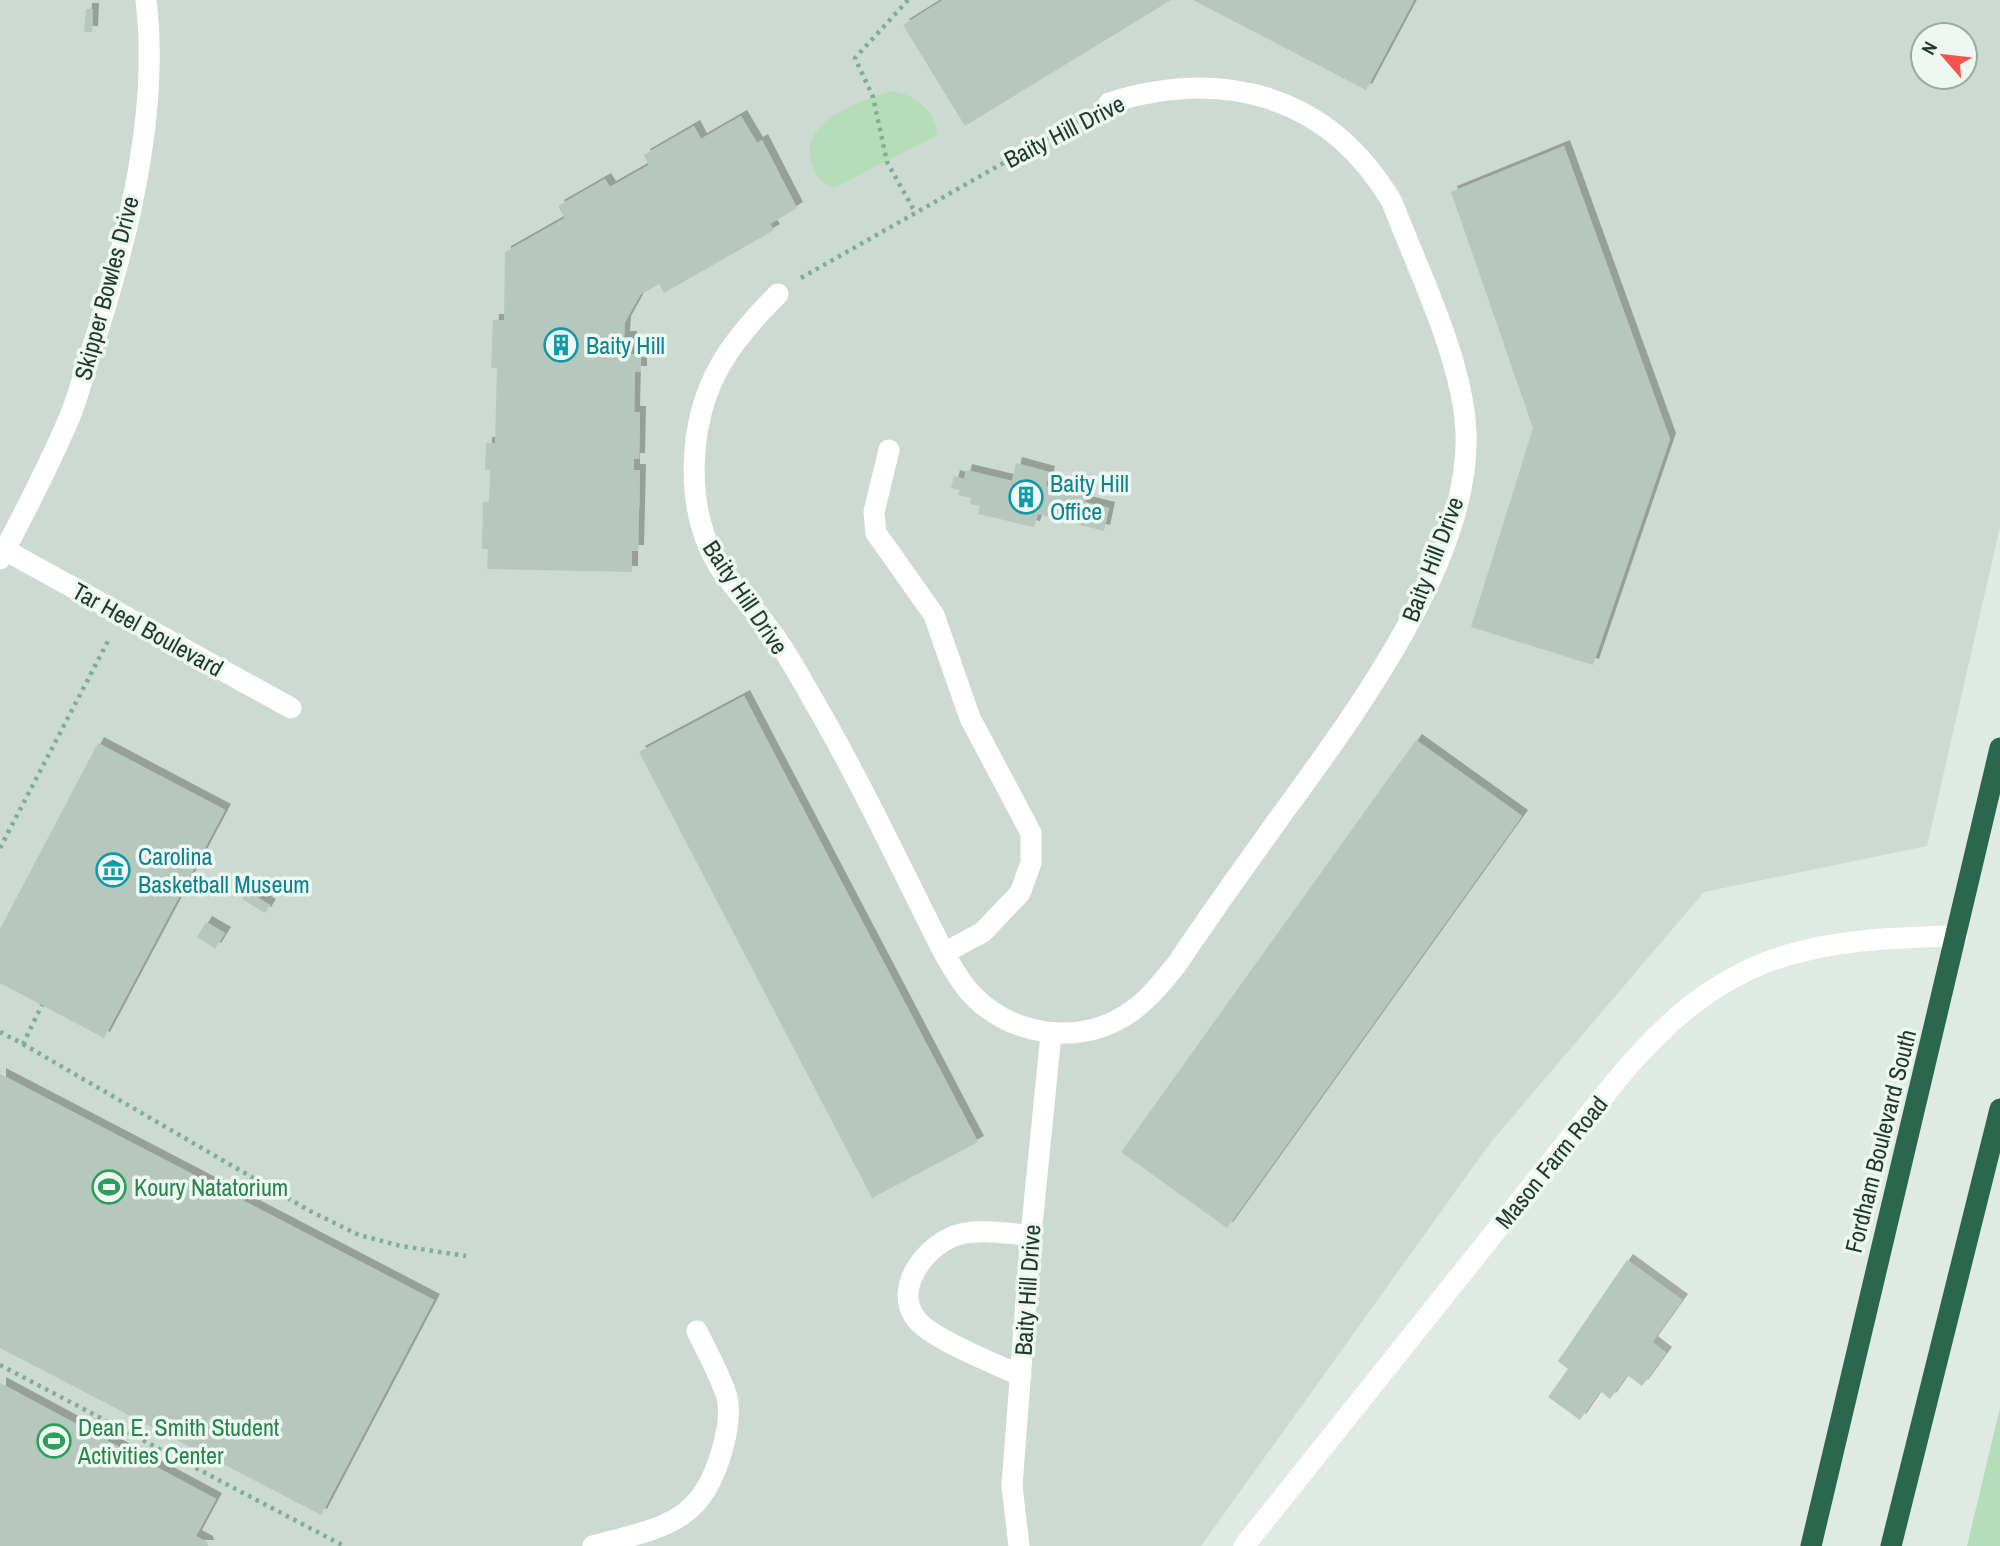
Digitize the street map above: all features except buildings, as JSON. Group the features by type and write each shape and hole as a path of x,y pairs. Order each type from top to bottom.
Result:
{"highway":[{"name":"Fordham Boulevard South","path":"1811,1546 2000,748"},
{"path":"1891,1546 2000,1109"}],"street":[{"name":"Skipper Bowles Drive","path":"2,554 69,419 104,312 132,200 145,123 149,48 146,0"},
{"name":"Baity Hill Drive","path":"778,294 739,336 719,366 706,398 698,425 695,461 696,497 703,533 717,563 766,626 814,700 944,953 968,991 983,1004 1024,1027 1051,1034 1084,1032 1108,1024 1130,1012 1152,994 1345,727 1398,645 1426,587 1447,534 1462,482 1466,434 1461,390 1392,202 1377,177 1356,155 1314,122 1258,94 1198,86 1167,88 1109,103"},
{"path":"889,450 874,512 876,533 934,615 970,719 1025,816 1031,833 1031,863 1020,893 983,932 944,953"},
{"name":"Tar Heel Boulevard","path":"2,554 121,615 291,708"},
{"name":"Mason Farm Road","path":"1244,1546 1607,1092 1668,1023 1724,981 1772,959 1847,942 1957,936"},
{"name":"Baity Hill Drive","path":"1018,1546 1012,1486 1031,1235 1051,1034"},
{"path":"1021,1376 929,1331 909,1309 908,1296 911,1279 919,1265 943,1242 959,1235 978,1232 1031,1235"},
{"path":"593,1546 673,1521 695,1507 715,1476 727,1434 727,1397 697,1331"}],"path":[{"path":"908,0 855,58 873,97 887,162 915,212"},
{"name":"Baity Hill Drive","path":"778,294 915,212 1109,103"},
{"path":"0,848 121,615"},
{"path":"23,1044 42,1005"},
{"path":"0,1032 310,1211 359,1235 401,1246 466,1256"},
{"path":"0,1365 344,1546"}],"shaded area":[{"path":"0,0 2000,0 2000,527 1927,846 1704,892 1491,1142 1201,1546 0,1546"}],"green space":[{"path":"892,91 908,96 922,105 933,118 937,135 834,188 823,182 814,170 810,150 814,136 822,125 849,107"},
{"path":"2000,1408 2000,1546 1967,1546"}],"place":[{"name":"Baity Hill","path":"561,345"},
{"name":"Baity Hill Office","path":"1026,497"},
{"name":"Carolina Basketball Museum","path":"113,870"},
{"name":"Koury Natatorium","path":"109,1187"},
{"name":"Dean E. Smith Student Activities Center","path":"54,1441"}]}
